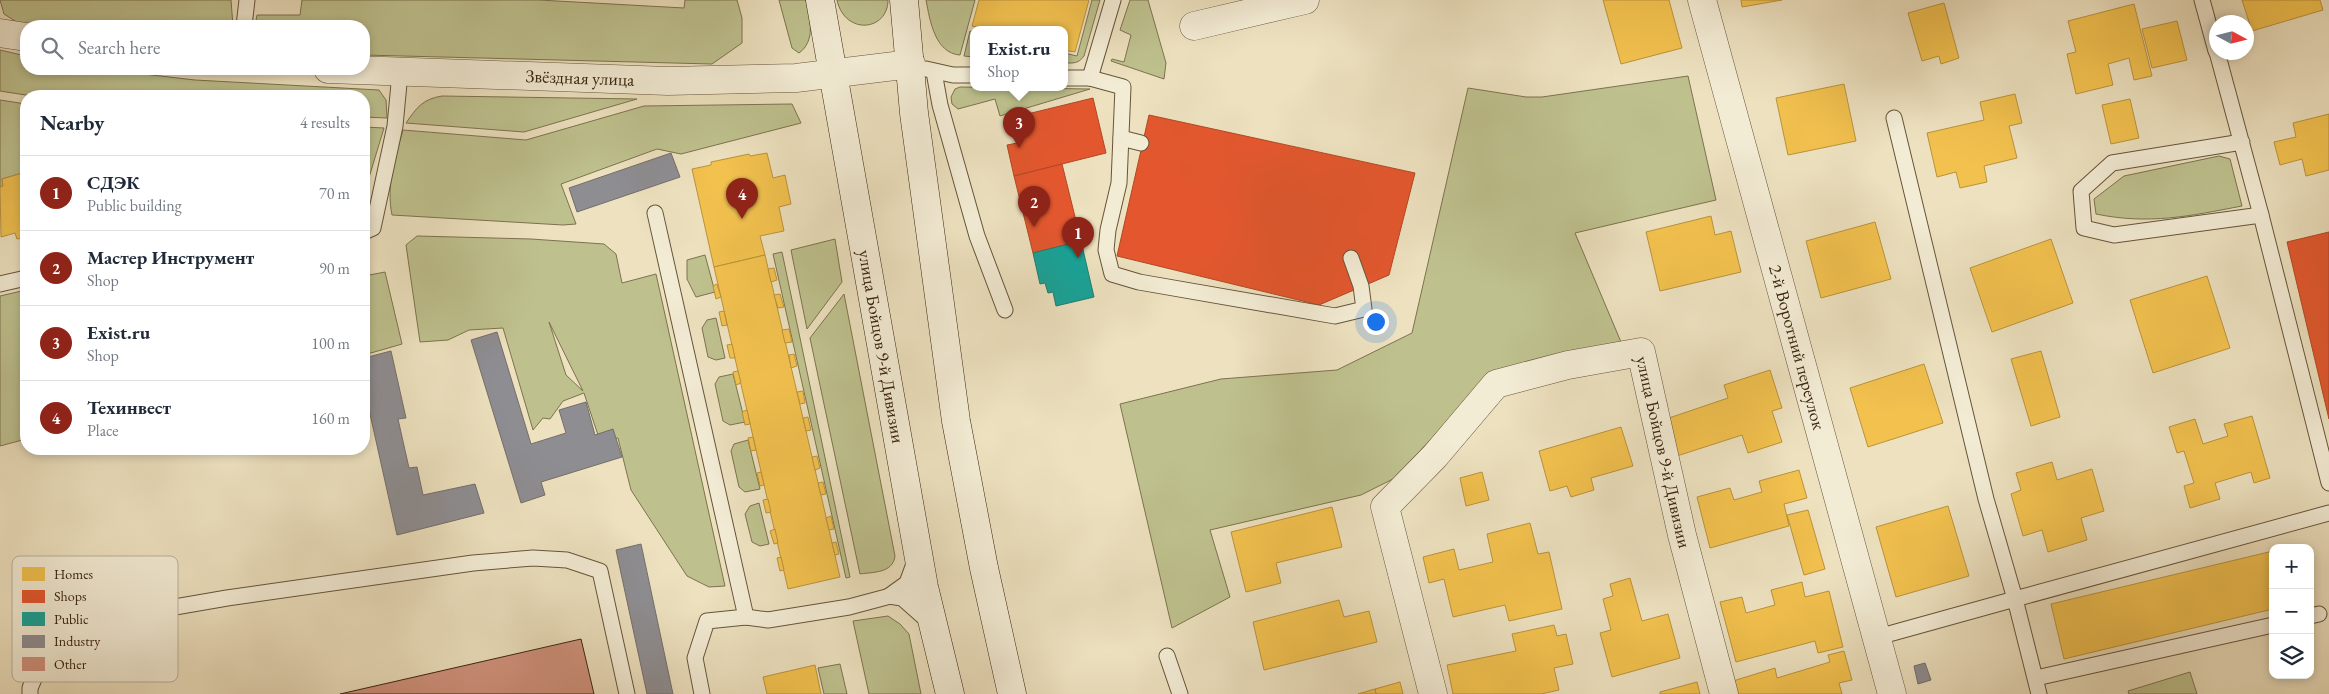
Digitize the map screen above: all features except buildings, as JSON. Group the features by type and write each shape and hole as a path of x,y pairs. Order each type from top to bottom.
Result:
{"street":[{"name":"улица Бойцов 9-й Дивизии","path":"820,0 924,587 950,694"},
{"path":"904,0 922,68 914,113 956,421 984,568 1012,694"},
{"path":"1194,26 1305,0"},
{"name":"2-й Воротний переулок","path":"1702,0 1878,637 1892,694"},
{"path":"0,33 20,36"},
{"name":"Звёздная улица","path":"370,71 668,81 796,78 833,73 922,68"},
{"name":"улица Бойцов 9-й Дивизии","path":"1433,694 1385,507 1435,456 1496,384 1568,364 1641,352 1682,535 1724,694"}],"lane":[{"path":"245,20 247,0"},
{"path":"1090,78 1113,0"},
{"path":"2202,0 2209,24"},
{"path":"2219,60 2261,215 2329,483"},
{"path":"922,68 970,75"},
{"path":"922,68 940,105 977,236 1005,310"},
{"path":"370,229 373,228 395,126 400,73"},
{"path":"1068,78 1090,78 1123,86 1119,183 1108,230 1106,250 1112,274 1139,282 1335,316 1364,309 1361,286 1350,258"},
{"path":"1894,118 1986,499 2015,599 2039,694"},
{"path":"1121,138 1142,143"},
{"path":"2242,142 2112,163 2081,191 2084,228 2114,235 2261,215"},
{"path":"655,213 746,617"},
{"path":"0,284 20,279"},
{"path":"1878,637 2329,513"},
{"path":"889,596 907,583 918,552"},
{"path":"178,608 463,565 533,558 566,560 600,571 628,694"},
{"path":"702,694 695,658 707,621 746,617 768,620 849,607 924,587"},
{"path":"889,596 902,598 912,605 933,626"},
{"path":"2036,678 2269,626"},
{"path":"1167,656 1180,694"},
{"path":"30,694 33,682"}],"green space":[{"path":"0,0 231,0 233,20 20,20 20,23 4,14"},
{"path":"302,0 539,0 684,8 685,0 737,0 742,18 742,43 712,64 370,55 370,20 256,20 257,15 300,15"},
{"path":"779,0 806,0 810,22 810,36 808,42 799,53 792,48"},
{"path":"837,0 888,0 886,10 881,18 874,23 866,25 848,20 841,12"},
{"path":"926,0 975,0 960,55 945,49 939,42 929,17"},
{"path":"1092,0 1100,0 1084,56 1076,62 1068,63 1068,54 1077,56"},
{"path":"1130,0 1148,0 1166,63 1164,79 1111,61 1112,59 1124,62 1131,35 1120,30"},
{"path":"970,31 970,57 964,56"},
{"path":"0,50 20,55 20,75 152,75 195,80 379,90 386,100 387,118 370,117 370,90 20,90 20,94 0,91"},
{"path":"1688,76 1716,200 1575,233 1621,342 1493,372 1395,478 1361,495 1210,530 1230,597 1172,628 1120,404 1221,379 1337,370 1412,333 1468,88 1526,97 1542,97"},
{"path":"970,87 970,91 1068,91 1068,89 1090,89 1000,116 995,99 958,109 952,104 951,97 955,89"},
{"path":"442,96 637,99 524,132 406,123 425,102"},
{"path":"0,100 20,103 20,174 2,179 3,186 0,187"},
{"path":"792,104 801,123 681,154 657,149 561,184 576,224 563,225 392,215 390,204 391,183 394,162 403,130 526,140 644,106"},
{"path":"370,127 384,128 370,174"},
{"path":"2219,156 2230,159 2242,206 2187,216 2152,219 2134,219 2096,214 2094,199 2124,176"},
{"path":"417,236 531,239 604,244 616,254 622,283 656,274 725,586 709,587 687,576 631,490 618,438 600,441 584,393 563,401 550,419 543,418 533,430 503,328 469,330 448,340 420,342 406,245","holes":["549,322 583,391 566,375"]},
{"path":"835,239 842,282 807,329 791,250"},
{"path":"782,252 850,577 846,578 773,254"},
{"path":"705,255 715,292 696,297 687,279 687,260"},
{"path":"385,272 402,344 370,353 370,275"},
{"path":"20,291 20,441 0,446 0,296"},
{"path":"844,294 895,556 891,566 887,569 860,574 810,338"},
{"path":"716,318 725,358 716,360 708,357 702,328 707,320"},
{"path":"733,374 745,422 730,425 723,421 715,384 719,377"},
{"path":"748,440 760,489 745,492 739,487 731,451 734,444"},
{"path":"759,503 769,544 760,546 752,542 745,514 750,506"},
{"path":"888,616 900,624 909,634 921,694 869,694 853,621"},
{"path":"840,664 847,694 824,694 818,668"},
{"path":"2190,672 2197,694 2129,694 2128,691"}],"place":[{"name":"Exist.ru","path":"1019,148"},
{"name":"Техинвест","path":"742,219"},
{"name":"Мастер Инструмент","path":"1034,227"},
{"name":"СДЭК","path":"1078,258"}]}
